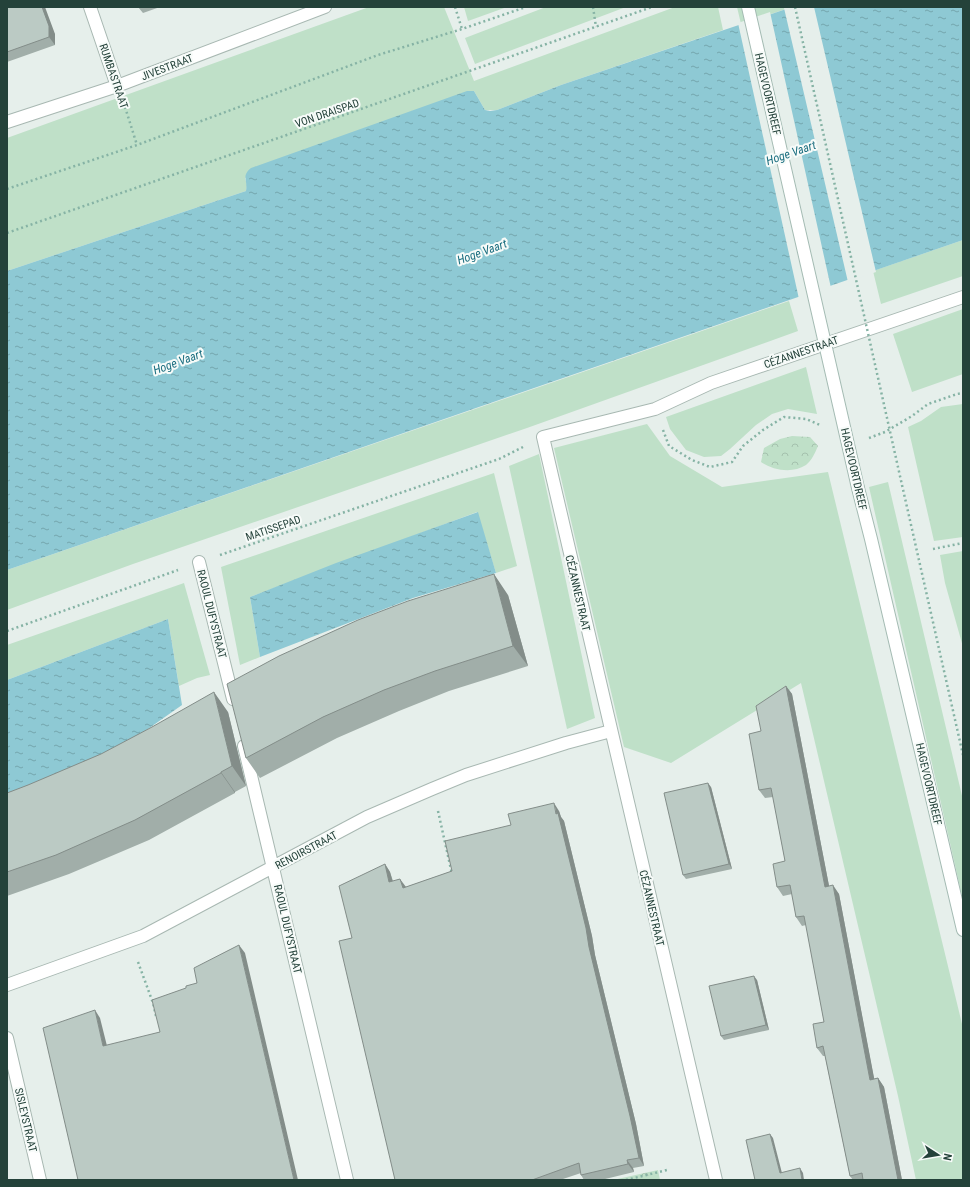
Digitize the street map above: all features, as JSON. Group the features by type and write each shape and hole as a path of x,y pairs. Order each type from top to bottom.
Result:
{"street":[{"name":"RUMBASTRAAT","path":"90,7 118,86"},
{"name":"JIVESTRAAT","path":"7,122 118,86 324,7"},
{"name":"HAGEVOORTDREEF","path":"748,7 858,488 963,930"},
{"name":"CÉZANNESTRAAT","path":"716,1180 610,731 543,437 655,409 711,383 963,297"},
{"name":"RAOUL DUFYSTRAAT","path":"200,562 235,707"},
{"name":"RENOIRSTRAAT","path":"7,985 143,936 367,817 432,789 466,775 523,756 610,731"},
{"name":"RAOUL DUFYSTRAAT","path":"242,738 274,867 347,1180"},
{"name":"SISLEYSTRAAT","path":"7,1038 40,1180"}],"path":[{"path":"455,7 462,29"},
{"path":"7,189 137,145 378,56 526,7"},
{"path":"593,7 596,27"},
{"name":"VON DRAISPAD","path":"7,233 652,7"},
{"path":"795,7 963,755"},
{"name":"RUMBASTRAAT","path":"118,86 137,145"},
{"path":"864,438 871,438 885,432 912,416 928,404 957,394 963,394"},
{"path":"655,409 669,446 692,460 710,467 732,462 743,446 763,430 784,417 806,419 820,425"},
{"name":"MATISSEPAD","path":"7,631 200,562 499,459 543,437"},
{"path":"933,549 963,543"},
{"path":"432,789 454,881"},
{"path":"130,941 157,1018"},
{"path":"626,1180 667,1170"}],"green space":[{"path":"369,7 444,7 474,81 675,7 718,7 723,30 561,85 497,110 485,110 474,91 245,178 247,185 246,191 7,271 7,138"},
{"path":"464,7 507,7 468,21"},
{"path":"546,7 626,7 475,64 465,38"},
{"path":"737,7 792,7 741,24"},
{"path":"963,240 963,276 881,304 873,271"},
{"path":"789,301 798,331 527,428 133,564 7,610 7,570"},
{"path":"963,309 963,374 912,392 893,334"},
{"path":"806,367 817,414 788,409 772,414 756,425 721,456 704,457 686,450 670,429 666,417"},
{"path":"963,404 963,537 934,541 908,427 921,421 941,407"},
{"path":"647,424 670,456 722,487 828,472 963,1028 963,1180 916,1180 898,1096 801,683 671,763 624,747 554,448"},
{"path":"792,436 810,437 818,446 812,459 806,465 801,468 783,470 771,467 761,462 764,448 780,439"},
{"path":"539,454 595,718 567,729 509,466"},
{"path":"494,473 517,566 496,573 477,512 250,597 260,657 240,665 221,567"},
{"path":"888,482 963,800 963,900 869,487"},
{"path":"963,551 963,647 945,583 940,555"},
{"path":"184,583 210,675 197,678 179,686 168,619 7,680 7,645"},
{"path":"658,1170 660,1180 613,1180"}],"water":[{"name":"Hoge Vaart","path":"792,7 963,7 963,240 7,570 7,271 246,191 246,173 251,168 467,91 474,91 485,110 497,110 561,85"},
{"path":"478,512 496,573 413,598 260,657 250,597 336,563"},
{"path":"168,619 182,705 101,762 7,797 7,680"}],"pier":[{"path":"814,7 876,272 848,282 784,8"},
{"path":"770,12 831,288 799,299 738,23"}],"building":[{"path":"7,7 42,7 49,26 49,37 7,52"},
{"path":"494,574 513,646 435,671 384,690 323,717 246,758 227,684 279,656 358,620 408,601"},
{"path":"786,686 825,887 833,885 870,1080 878,1078 898,1180 863,1180 862,1173 850,1176 823,1046 817,1048 813,1024 824,1022 804,916 796,917 790,885 777,887 773,864 785,861 771,788 759,790 749,734 761,731 756,706"},
{"path":"214,692 232,766 135,820 56,855 7,872 7,793 101,754"},
{"path":"708,783 729,864 683,875 664,793"},
{"path":"554,803 556,814 558,813 586,928 589,947 639,1158 627,1160 628,1164 581,1175 579,1163 532,1180 395,1180 339,941 352,938 339,886 385,864 389,882 400,879 403,888 452,871 445,841 511,825 508,814"},
{"path":"239,945 294,1180 78,1180 43,1028 95,1010 103,1046 160,1032 152,1000 197,983 194,968"},
{"path":"754,976 766,1025 721,1036 709,986"},
{"path":"770,1134 780,1173 800,1168 802,1180 755,1180 746,1140"}]}
